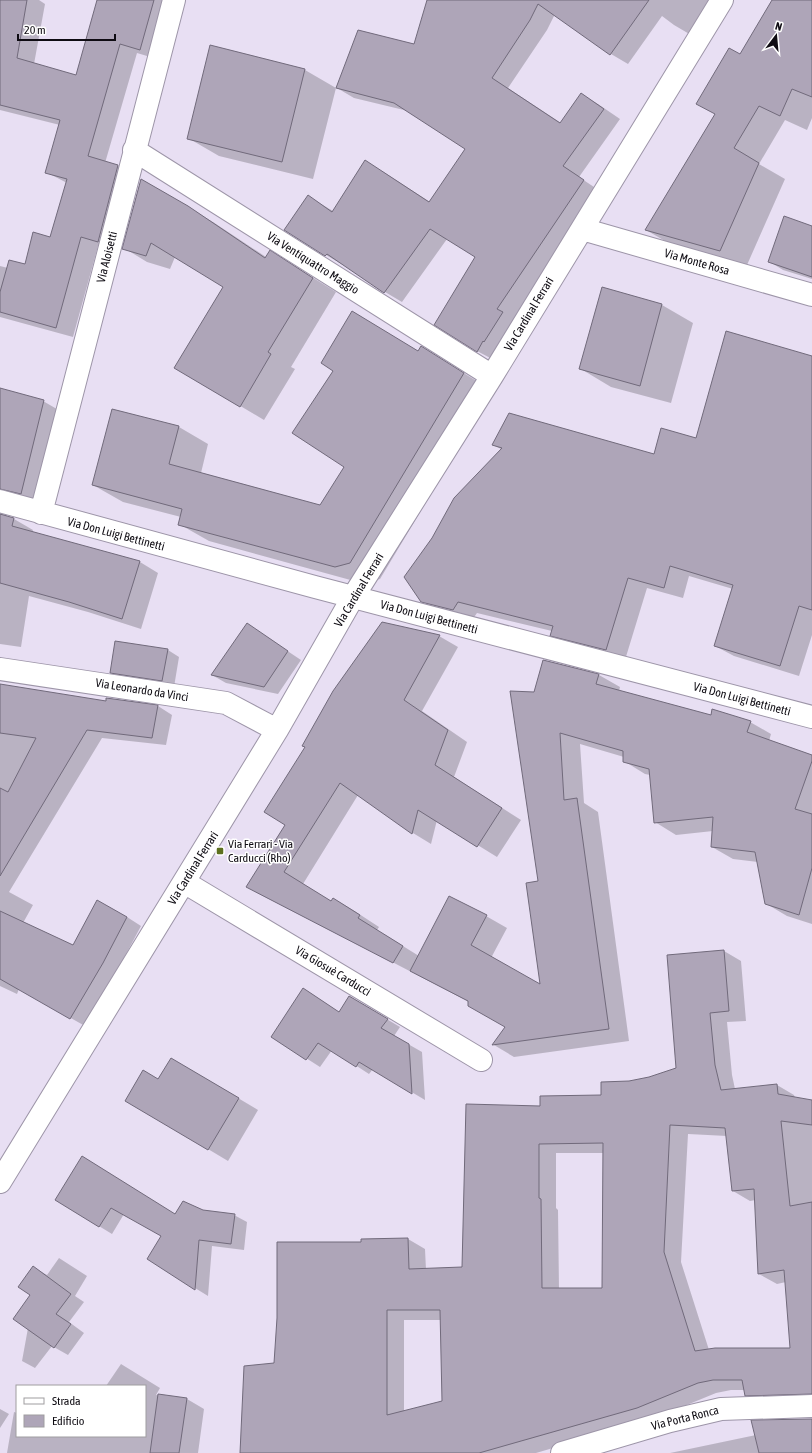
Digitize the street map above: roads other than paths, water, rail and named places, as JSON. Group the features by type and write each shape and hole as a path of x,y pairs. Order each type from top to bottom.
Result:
{"street":[{"name":"Via Aloisetti","path":"41,513 174,0"},
{"name":"Via Cardinal Ferrari","path":"0,1182 277,730 353,597 492,376 722,0"},
{"name":"Via Ventiquattro Maggio","path":"134,150 492,376"},
{"name":"Via Monte Rosa","path":"582,229 812,295"},
{"name":"Via Don Luigi Bettinetti","path":"0,502 812,718"},
{"name":"Via Leonardo da Vinci","path":"0,669 226,703 277,730"},
{"name":"Via Giosuè Carducci","path":"184,882 481,1060"},
{"name":"Via Porta Ronca","path":"562,1453 670,1421 721,1409 812,1406"}],"place":[{"name":"Via Ferrari - Via Carducci (Rho)","path":"220,851"}]}
